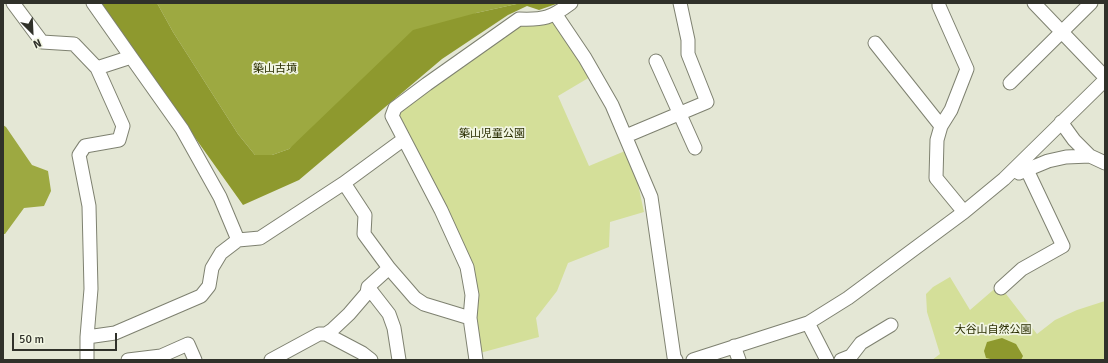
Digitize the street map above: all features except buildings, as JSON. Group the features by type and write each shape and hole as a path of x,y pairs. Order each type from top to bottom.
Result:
{"street":[{"path":"13,3 42,42 74,44 97,68 123,126 119,140 85,146 79,155 89,206 91,290 86,337 87,360"},
{"path":"93,3 182,129 220,197 238,240"},
{"path":"476,360 470,318 472,296 467,267 441,210 392,116 395,108 519,19 536,20 556,15 571,3"},
{"path":"626,136 707,102 688,54 688,40 680,3"},
{"path":"939,3 938,6 967,68 951,110 941,126 937,140 936,178 964,212"},
{"path":"1034,3 1105,77"},
{"path":"1010,83 1091,3"},
{"path":"556,15 585,58 612,105 651,197 674,357 676,360"},
{"path":"875,43 941,126"},
{"path":"97,68 131,57"},
{"path":"656,61 695,148"},
{"path":"693,360 808,323 848,298 964,212 1004,179 1105,80"},
{"path":"1061,122 1074,140 1090,156 1105,163"},
{"path":"86,337 115,333 201,296 210,286 212,268 221,253 238,240 260,238 344,183 404,139"},
{"path":"1004,179 1048,161 1066,157 1090,156"},
{"path":"1001,288 1022,269 1064,246 1027,170"},
{"path":"344,183 365,215 364,234 388,268 415,298 424,304 470,318"},
{"path":"326,334 349,314 367,293 368,286 388,268"},
{"path":"368,286 389,314 394,328 400,360"},
{"path":"808,323 827,360"},
{"path":"841,360 851,356 861,343 891,325"},
{"path":"271,360 319,334 326,334 362,353 371,360"},
{"path":"128,360 161,356 188,344 195,360"},
{"path":"734,346 739,360"}],"green space":[{"name":"築山古墳","path":"157,3 521,3 476,13 289,149 272,155 255,155 238,134 173,32"},
{"name":"築山児童公園","path":"553,23 590,77 558,96 589,166 625,151 638,184 644,212 610,222 609,247 568,263 557,291 536,318 539,337 480,353 475,319 479,295 471,266 397,113 516,25"},
{"path":"3,125 6,127 32,165 48,171 51,191 44,206 24,208 5,234 3,234"},
{"name":"大谷山自然公園","path":"950,277 970,310 999,285 1037,334 1055,320 1077,310 1105,301 1105,360 932,360 940,354 927,312 926,294 933,287"}],"shaded area":[{"path":"99,3 157,3 173,32 238,134 255,155 272,155 289,149 413,30 476,13 521,3 559,3 539,10 527,6 508,15 442,59 299,180 243,205"},
{"path":"1002,338 1016,344 1023,356 1021,360 995,360 986,358 984,351 987,342"}]}
